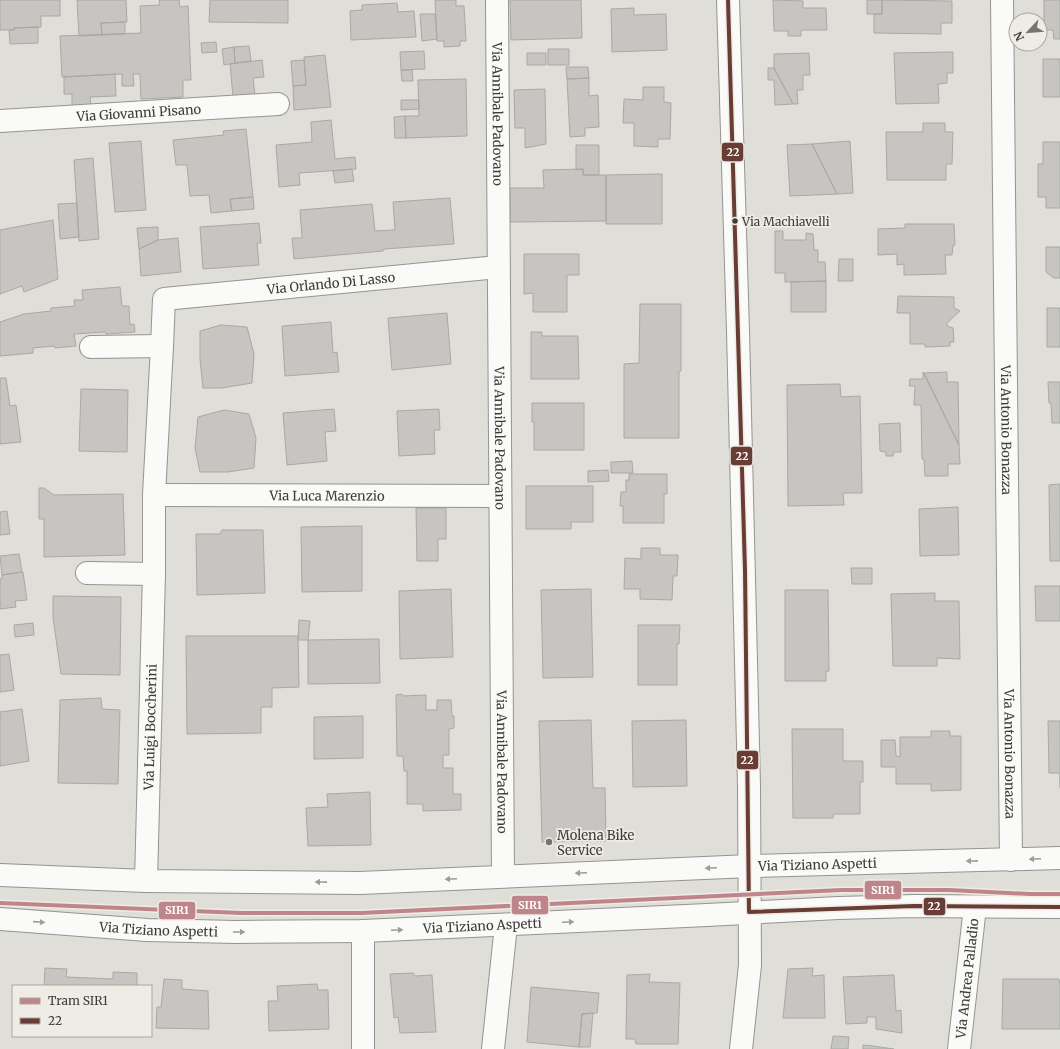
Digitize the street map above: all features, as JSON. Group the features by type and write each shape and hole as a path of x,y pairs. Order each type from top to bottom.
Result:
{"street":[{"name":"Via Annibale Padovano","path":"497,0 503,876"},
{"path":"728,0 738,331 750,866 750,965 741,1049"},
{"name":"Via Antonio Bonazza","path":"1002,0 1010,860"},
{"name":"Via Giovanni Pisano","path":"0,121 278,104"},
{"name":"Via Orlando Di Lasso","path":"164,298 498,267"},
{"name":"Via Luigi Boccherini","path":"146,881 154,574 154,494 164,298"},
{"path":"91,347 162,346"},
{"name":"Via Luca Marenzio","path":"154,494 500,496"},
{"path":"87,573 154,574"},
{"name":"Via Tiziano Aspetti","path":"0,875 146,881 360,883 750,866 1060,858"},
{"name":"Via Tiziano Aspetti","path":"0,919 147,930 236,932 363,931 707,916 750,912 891,907 1060,907"},
{"name":"Via Andrea Palladio","path":"959,1049 974,907"},
{"path":"493,1049 506,924"},
{"path":"363,931 363,1049"}],"building":[{"path":"0,0 60,0 60,16 41,16 41,27 0,30"},
{"path":"77,0 126,0 127,22 101,23 102,35 79,36"},
{"path":"159,0 179,0 180,7 188,6 191,80 183,80 183,97 141,99 140,74 133,74 134,86 122,86 122,74 62,77 60,36 141,33 140,6 160,5"},
{"path":"210,0 288,0 288,23 209,22"},
{"path":"435,0 456,0 456,6 464,6 466,41 460,41 460,46 444,47 444,41 437,41"},
{"path":"510,0 581,0 582,38 511,40"},
{"path":"773,0 803,1 803,8 826,8 827,30 801,30 801,36 788,36 788,31 774,31"},
{"path":"867,0 882,0 882,14 867,14"},
{"path":"882,0 952,1 952,23 941,23 941,34 874,33 874,14 882,14"},
{"path":"1044,0 1060,0 1060,39 1054,39 1053,30 1048,30 1048,12 1044,12"},
{"path":"397,3 398,12 414,11 416,37 351,40 350,11 362,10 362,5"},
{"path":"634,8 634,15 666,14 667,50 612,52 611,9"},
{"path":"420,14 435,14 437,39 422,41"},
{"path":"125,22 125,34 102,35 101,23"},
{"path":"38,27 38,43 10,44 9,30 14,30 14,28"},
{"path":"216,42 217,52 202,53 201,43"},
{"path":"249,46 251,61 235,63 234,47"},
{"path":"234,47 235,63 224,65 222,49"},
{"path":"548,49 569,49 569,65 548,65"},
{"path":"424,51 425,69 401,70 400,52"},
{"path":"953,52 953,73 947,73 947,83 938,84 939,103 896,104 894,53"},
{"path":"527,53 546,53 546,65 527,65"},
{"path":"809,53 810,75 803,75 803,90 797,90 798,104 793,104 774,68 774,54"},
{"path":"325,55 331,107 294,110 293,86 306,85 304,57"},
{"path":"1043,59 1060,59 1060,97 1043,97"},
{"path":"262,60 264,77 253,78 255,95 233,97 230,64"},
{"path":"304,60 306,85 293,86 291,61"},
{"path":"566,67 588,67 589,78 567,79"},
{"path":"768,68 774,68 793,104 775,105 774,80 768,80"},
{"path":"401,70 412,70 413,81 402,81"},
{"path":"115,74 116,96 90,97 91,107 72,107 72,94 64,94 64,77"},
{"path":"589,78 589,96 598,95 599,127 585,128 585,136 570,137 567,79"},
{"path":"466,79 467,136 406,138 405,116 419,116 418,80"},
{"path":"643,87 664,87 664,102 671,103 670,139 658,139 658,147 634,146 634,123 623,123 624,99 643,100"},
{"path":"545,89 546,144 525,148 525,128 515,128 514,90"},
{"path":"401,100 419,100 419,109 401,110"},
{"path":"405,116 406,138 395,138 394,117"},
{"path":"331,120 335,159 355,157 356,169 299,173 300,185 279,187 276,145 312,142 311,122"},
{"path":"923,123 945,123 945,132 953,132 952,164 946,164 946,180 887,180 886,132 923,132"},
{"path":"246,129 253,197 230,199 232,211 211,213 209,195 190,196 187,165 176,165 173,140 224,135 223,131"},
{"path":"141,141 146,210 115,212 109,143"},
{"path":"850,141 853,193 837,194 812,144"},
{"path":"1043,142 1060,142 1060,208 1046,208 1046,197 1038,197 1038,164 1043,164"},
{"path":"812,144 837,194 790,196 787,145"},
{"path":"576,145 599,145 599,175 583,175 583,169 576,170"},
{"path":"93,158 99,239 79,241 74,160"},
{"path":"352,169 354,181 335,183 333,171"},
{"path":"583,169 583,175 606,175 606,221 510,222 510,188 544,188 543,170"},
{"path":"662,174 662,224 606,224 606,175"},
{"path":"253,197 254,209 232,211 230,199"},
{"path":"450,198 454,244 384,249 383,251 294,259 292,238 302,238 300,210 372,204 375,231 395,230 393,202"},
{"path":"77,203 79,237 60,239 58,204"},
{"path":"53,220 58,279 24,292 22,286 0,294 0,230"},
{"path":"259,223 261,243 257,243 259,265 203,269 200,227"},
{"path":"905,224 954,224 955,245 953,245 952,255 945,255 946,274 904,275 904,264 897,265 897,254 878,255 878,229 905,228"},
{"path":"158,227 158,240 139,249 137,228"},
{"path":"775,231 783,231 783,240 806,240 806,233 813,234 814,250 818,250 818,262 825,262 826,281 785,282 785,273 775,273"},
{"path":"178,238 181,272 141,276 139,249 158,240"},
{"path":"1046,247 1060,247 1060,278 1054,278 1046,272"},
{"path":"524,254 579,254 579,275 567,275 567,312 533,312 533,293 524,294"},
{"path":"839,259 853,259 853,281 838,281"},
{"path":"826,281 826,312 791,312 791,282"},
{"path":"120,287 122,306 129,306 130,325 134,324 135,332 74,334 76,346 33,348 33,353 0,356 0,322 24,314 51,311 51,308 75,306 74,300 83,300 82,290"},
{"path":"898,296 954,297 954,308 960,311 947,323 947,326 953,328 954,342 950,342 950,346 925,347 925,344 910,344 910,313 897,313"},
{"path":"640,304 681,304 679,438 624,438 624,364 639,363"},
{"path":"1047,308 1060,308 1060,347 1047,347"},
{"path":"447,313 451,364 392,370 388,318"},
{"path":"331,322 333,353 337,352 339,372 285,376 282,326"},
{"path":"221,325 247,327 254,354 252,383 222,388 203,388 200,359 200,331"},
{"path":"531,332 542,332 542,336 578,336 579,379 531,379"},
{"path":"923,372 959,445 960,464 948,464 948,476 925,476 924,459 922,459 921,405 914,405 915,386 909,386 910,379 923,379"},
{"path":"947,372 947,382 958,382 959,445 924,373"},
{"path":"0,378 6,378 10,406 16,405 21,442 0,444"},
{"path":"1048,382 1060,382 1060,423 1052,423"},
{"path":"840,384 841,397 860,396 862,493 843,493 844,505 788,506 787,385"},
{"path":"81,389 128,390 127,452 79,451"},
{"path":"532,403 584,403 584,450 534,450"},
{"path":"334,409 336,431 325,432 327,461 287,465 283,413"},
{"path":"439,409 440,430 434,430 435,454 399,456 397,411"},
{"path":"224,410 249,414 256,438 254,468 228,472 200,472 195,448 198,417"},
{"path":"900,423 901,452 894,452 893,456 886,456 886,452 880,451 879,424"},
{"path":"632,461 633,473 611,473 611,462"},
{"path":"608,470 609,481 588,482 588,471"},
{"path":"629,474 667,474 667,494 664,494 664,523 623,523 623,506 620,506 621,492 626,492 626,480 629,480"},
{"path":"1060,484 1060,561 1050,561 1049,485"},
{"path":"526,486 593,486 593,522 571,522 571,529 526,529"},
{"path":"39,488 44,488 54,495 123,494 125,555 44,557 44,519 39,519"},
{"path":"958,507 959,555 920,556 919,509"},
{"path":"416,508 446,508 446,539 438,539 438,561 417,561"},
{"path":"7,511 10,534 0,535 0,512"},
{"path":"362,526 362,591 302,592 301,527"},
{"path":"222,530 263,530 265,593 197,595 196,534 220,534"},
{"path":"641,548 660,548 660,555 678,555 677,576 673,576 672,600 640,599 640,589 624,589 625,558 641,559"},
{"path":"19,554 22,572 2,575 0,556"},
{"path":"851,568 872,568 872,584 852,584"},
{"path":"23,572 27,600 15,601 16,607 0,609 0,579 2,579 2,575"},
{"path":"1035,586 1060,586 1060,621 1036,621"},
{"path":"451,589 453,657 400,659 399,591"},
{"path":"591,589 593,677 543,678 541,590"},
{"path":"785,590 828,590 829,671 826,671 826,681 785,681"},
{"path":"935,593 935,601 959,601 960,659 937,658 937,666 893,666 891,594"},
{"path":"53,596 121,597 120,675 61,674 53,618"},
{"path":"299,620 310,621 308,640 298,640"},
{"path":"33,623 34,635 15,637 14,625"},
{"path":"638,625 680,625 679,644 677,644 677,685 638,685"},
{"path":"186,636 298,636 299,687 272,688 272,707 261,707 261,733 187,734"},
{"path":"379,639 380,683 308,684 308,640"},
{"path":"9,654 14,690 0,692 0,655"},
{"path":"402,694 403,696 426,695 426,710 437,710 437,700 451,700 452,716 454,716 454,728 449,729 449,755 443,755 443,768 453,768 453,794 461,794 461,810 423,811 423,804 407,804 407,771 404,771 403,756 397,756 396,695"},
{"path":"101,698 102,709 120,710 118,784 58,783 60,700"},
{"path":"22,709 29,761 0,766 0,712"},
{"path":"363,716 363,758 314,759 314,717"},
{"path":"591,720 593,788 605,788 606,841 542,842 539,721"},
{"path":"686,720 687,786 633,787 632,721"},
{"path":"1048,721 1060,721 1060,773 1049,773"},
{"path":"792,729 843,729 843,761 863,761 863,782 860,782 860,814 833,814 833,818 793,818"},
{"path":"931,731 950,731 950,736 961,736 961,790 931,791 931,784 896,784 896,767 881,767 881,740 895,740 896,756 900,757 900,737 931,737"},
{"path":"370,792 371,845 308,846 306,808 328,807 327,794"},
{"path":"45,968 67,969 66,977 113,979 113,972 137,973 137,985 44,985"},
{"path":"813,968 812,976 824,975 825,1018 783,1018 788,969"},
{"path":"413,973 415,976 432,975 436,1032 400,1033 398,1017 394,1018 390,974"},
{"path":"650,974 649,982 680,983 678,1044 636,1044 635,1039 626,1039 627,975"},
{"path":"894,975 896,1011 901,1010 902,1033 876,1029 876,1017 867,1017 867,1023 846,1024 843,977"},
{"path":"164,979 182,980 182,989 208,991 209,1029 156,1028 157,1007 161,1007"},
{"path":"1003,979 1059,979 1060,1029 1002,1029"},
{"path":"317,984 318,990 328,990 329,1029 269,1031 268,1001 278,1001 277,986"},
{"path":"531,987 599,993 597,1013 582,1014 579,1047 527,1042"},
{"path":"593,1013 590,1047 579,1047 582,1014"},
{"path":"833,1036 849,1037 848,1049 831,1049"},
{"path":"863,1045 873,1046 894,1049 863,1049"}],"tram line":[{"name":"SIR1","path":"0,903 241,913 361,913 842,890 949,890 1060,894"}],"transit line":[{"name":"22","path":"728,0 745,570 749,912"},
{"name":"22","path":"749,912 914,906 1060,907"}],"place":[{"name":"Via Machiavelli","path":"735,221"},
{"name":"Molena Bike Service","path":"549,842"}]}
